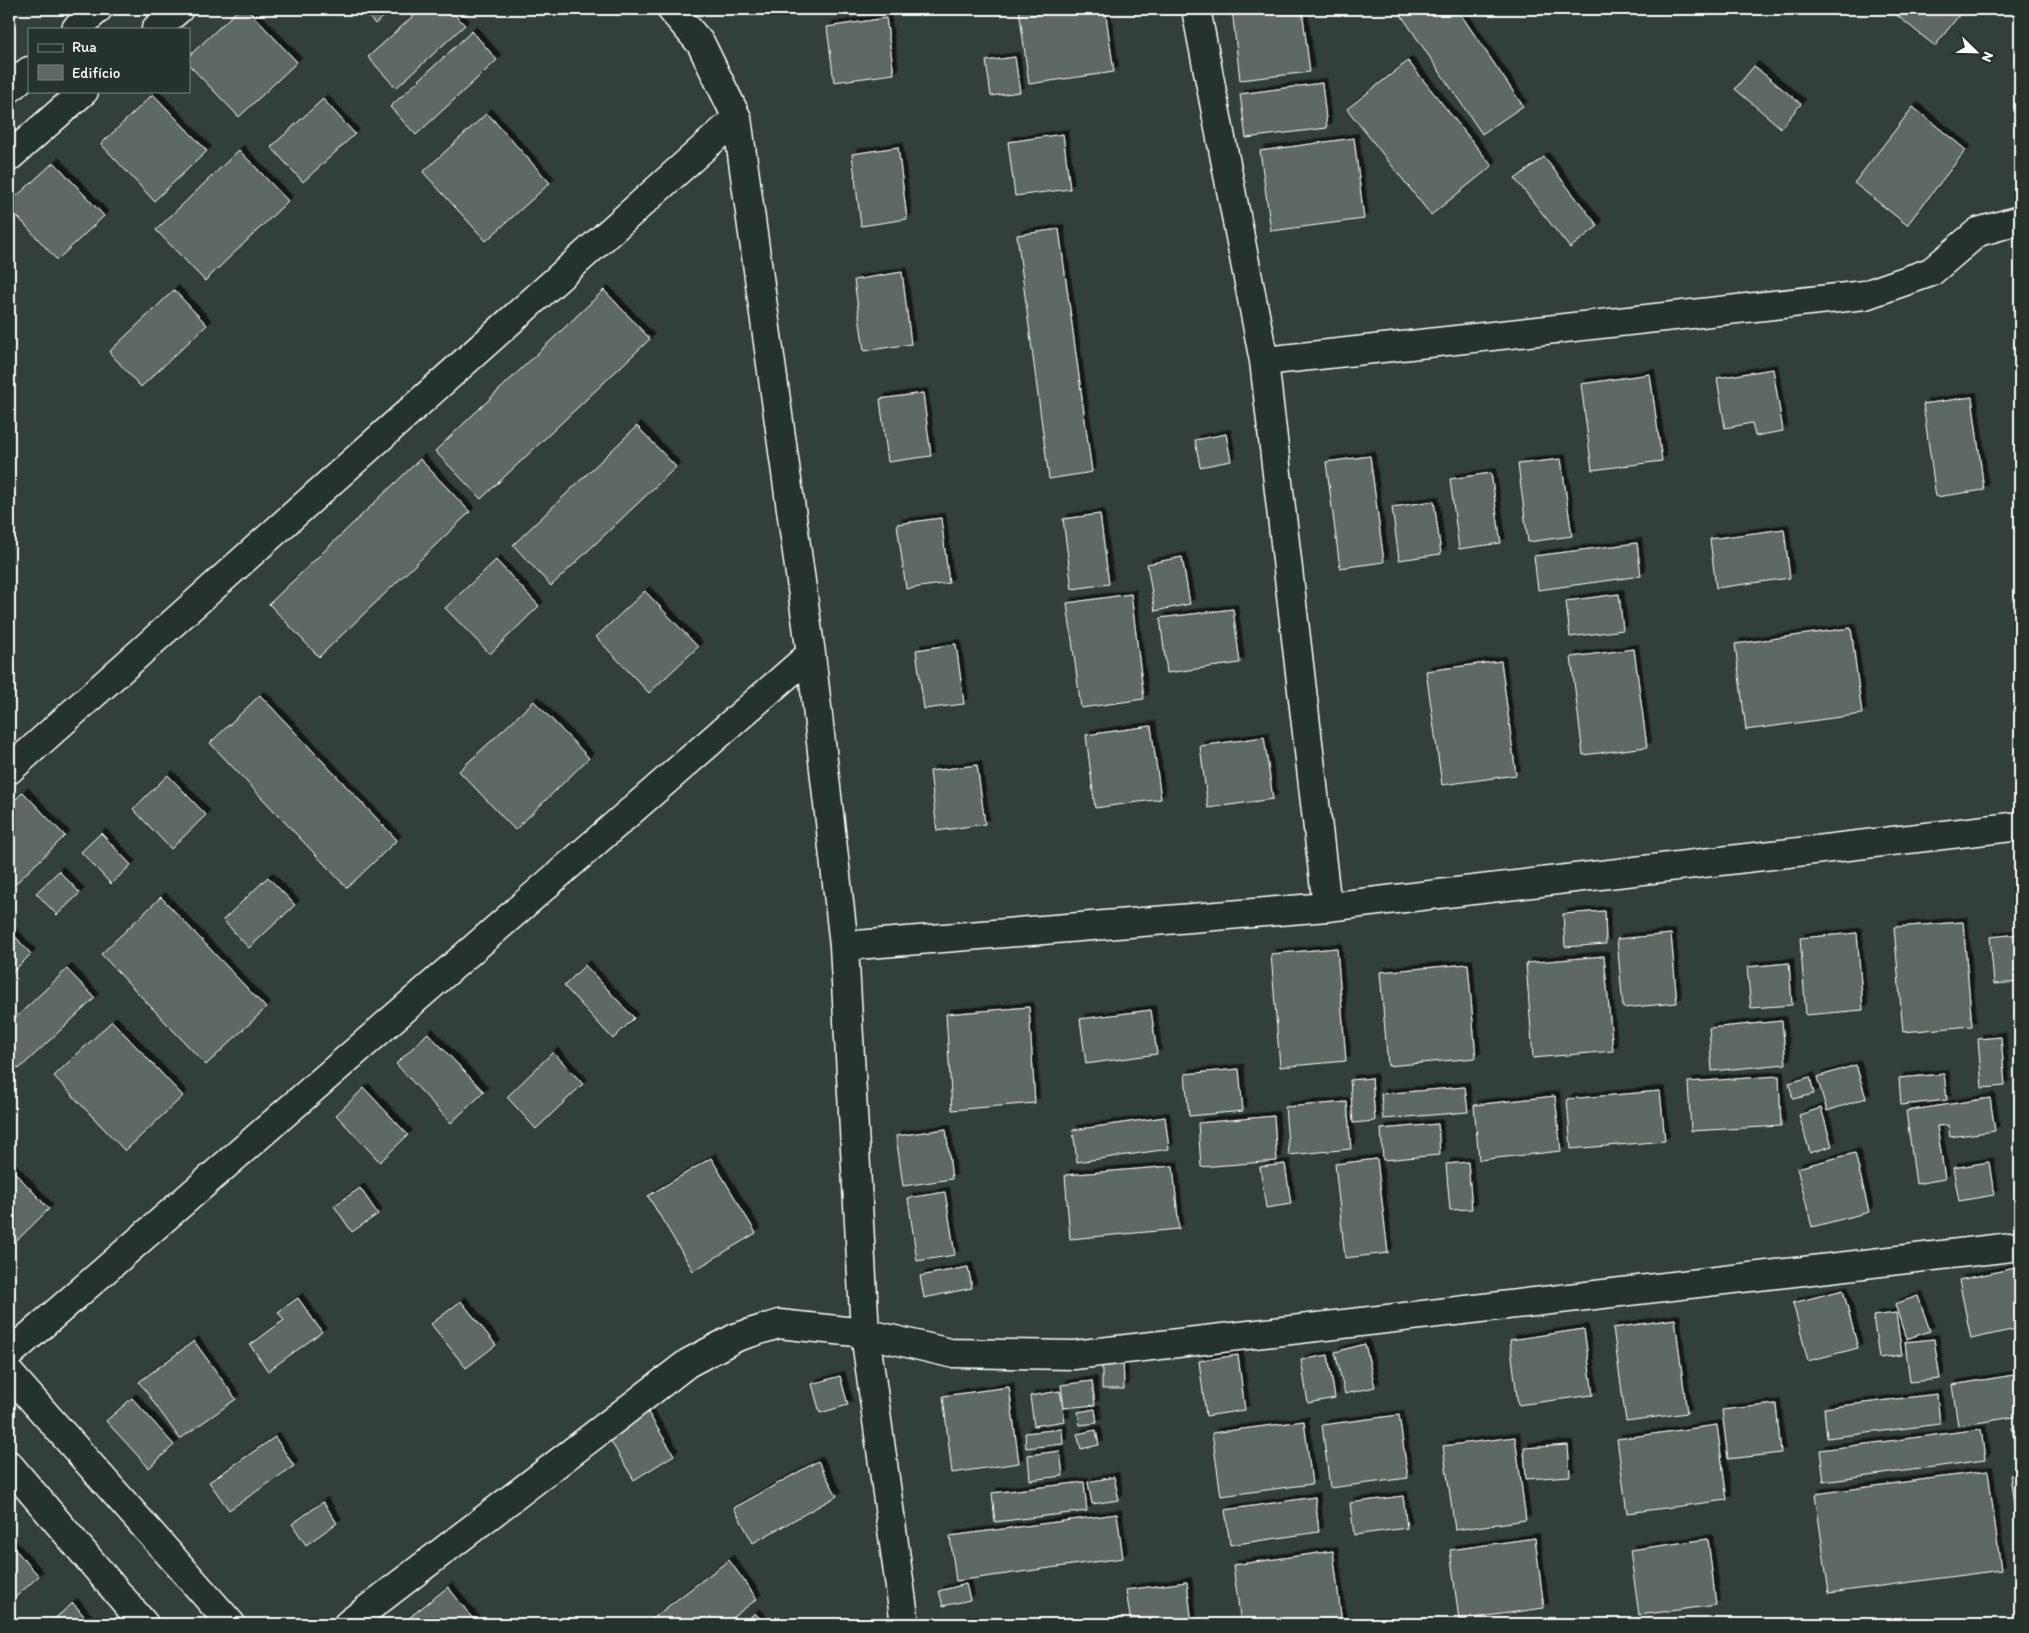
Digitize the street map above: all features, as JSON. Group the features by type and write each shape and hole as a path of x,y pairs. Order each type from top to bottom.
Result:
{"street":[{"path":"77,28 98,9"},
{"path":"157,28 179,9"},
{"path":"671,9 701,44 737,118 811,654 844,946 865,1333 905,1624"},
{"path":"1196,9 1264,361 1327,907"},
{"path":"9,89 28,72"},
{"path":"9,157 83,92"},
{"path":"9,770 737,118"},
{"path":"1264,361 1864,295 1931,272 1978,232 2020,220"},
{"path":"9,1354 811,654"},
{"path":"844,946 1327,907 2020,826"},
{"path":"348,1624 688,1362 738,1337 779,1324 865,1333 950,1353 1074,1355 2020,1246"},
{"path":"9,1372 231,1624"},
{"path":"9,1465 144,1624"}],"building":[{"path":"239,9 247,9 297,62 239,117 190,66 190,55"},
{"path":"361,9 392,9 375,24"},
{"path":"421,9 449,9 465,25 396,88 368,57"},
{"path":"1019,9 1105,9 1114,72 1029,84"},
{"path":"1232,9 1302,9 1310,72 1240,80"},
{"path":"1397,9 1457,9 1523,106 1482,134"},
{"path":"1889,9 1964,9 1935,46"},
{"path":"886,18 894,74 834,82 827,27"},
{"path":"472,31 497,60 416,135 390,107"},
{"path":"1015,57 1020,92 991,96 986,61"},
{"path":"1408,61 1492,166 1431,215 1347,109"},
{"path":"1754,66 1801,104 1781,128 1735,89"},
{"path":"1322,83 1327,128 1246,138 1240,94"},
{"path":"153,94 207,151 154,201 101,144"},
{"path":"323,99 355,134 303,182 271,147"},
{"path":"1913,107 1966,150 1907,225 1854,183"},
{"path":"487,113 550,183 486,241 423,172"},
{"path":"1063,134 1070,189 1015,196 1008,142"},
{"path":"1354,138 1364,219 1271,231 1260,151"},
{"path":"898,147 907,219 861,226 852,154"},
{"path":"239,150 288,201 205,281 156,230"},
{"path":"1544,157 1598,226 1570,248 1515,179"},
{"path":"54,162 104,216 57,260 9,207 9,203"},
{"path":"1059,229 1092,472 1049,479 1017,235"},
{"path":"902,272 911,344 864,351 854,280"},
{"path":"174,290 207,325 141,387 109,352"},
{"path":"604,290 650,339 481,499 435,451"},
{"path":"1773,369 1783,431 1755,436 1752,423 1725,428 1717,378"},
{"path":"1650,374 1662,461 1592,470 1581,384"},
{"path":"923,393 931,456 888,462 880,399"},
{"path":"1972,397 1984,490 1936,497 1923,404"},
{"path":"637,426 676,467 551,586 513,545"},
{"path":"1226,434 1231,461 1200,467 1195,440"},
{"path":"1370,456 1384,562 1340,568 1326,462"},
{"path":"420,459 470,512 319,657 269,604"},
{"path":"1561,459 1572,536 1528,542 1518,464"},
{"path":"1491,473 1501,543 1459,549 1450,479"},
{"path":"1434,501 1441,554 1399,560 1392,507"},
{"path":"1100,514 1109,584 1072,589 1063,519"},
{"path":"941,518 949,583 906,589 897,524"},
{"path":"1784,529 1790,578 1716,588 1710,539"},
{"path":"1637,543 1641,576 1538,590 1534,556"},
{"path":"1182,557 1190,604 1155,611 1147,564"},
{"path":"496,560 539,606 490,654 445,608"},
{"path":"645,591 698,647 649,693 596,637"},
{"path":"1131,594 1144,699 1081,708 1067,603"},
{"path":"1619,594 1623,630 1570,637 1566,601"},
{"path":"1233,609 1240,663 1167,673 1160,618"},
{"path":"1851,628 1862,714 1746,730 1735,644"},
{"path":"956,644 964,704 924,709 916,650"},
{"path":"1634,649 1647,747 1583,755 1571,657"},
{"path":"1501,661 1516,775 1442,785 1426,671"},
{"path":"260,695 397,840 347,888 210,743"},
{"path":"534,701 589,758 515,830 459,771"},
{"path":"1151,726 1161,799 1095,808 1086,735"},
{"path":"1264,737 1273,799 1208,808 1200,746"},
{"path":"977,765 985,824 937,831 930,771"},
{"path":"168,775 206,815 171,849 133,809"},
{"path":"23,792 65,836 10,889 9,806"},
{"path":"101,833 131,865 111,884 81,852"},
{"path":"59,871 80,893 57,915 36,893"},
{"path":"268,877 295,905 249,948 223,920"},
{"path":"161,897 266,1008 206,1065 101,954"},
{"path":"1605,911 1606,944 1565,947 1563,914"},
{"path":"1963,922 1972,1026 1903,1032 1894,927"},
{"path":"9,930 31,954 9,976"},
{"path":"1857,933 1863,1010 1806,1015 1800,938"},
{"path":"1671,934 1677,1003 1623,1008 1617,939"},
{"path":"2020,934 2020,982 1994,984 1990,937"},
{"path":"1337,948 1346,1061 1280,1067 1271,954"},
{"path":"1604,956 1613,1051 1533,1058 1526,963"},
{"path":"1789,963 1792,1005 1751,1008 1747,967"},
{"path":"1468,964 1476,1058 1388,1066 1380,972"},
{"path":"585,965 634,1018 613,1039 564,986"},
{"path":"67,969 95,998 19,1069 9,1058 9,1024"},
{"path":"1029,1007 1035,1103 952,1110 946,1014"},
{"path":"1151,1010 1157,1054 1086,1064 1080,1019"},
{"path":"112,1021 183,1096 125,1151 54,1076"},
{"path":"1782,1021 1786,1064 1712,1071 1709,1028"},
{"path":"428,1033 484,1092 451,1123 396,1064"},
{"path":"2001,1037 2005,1086 1982,1088 1978,1039"},
{"path":"553,1052 583,1084 536,1129 507,1097"},
{"path":"1856,1065 1866,1098 1827,1111 1817,1077"},
{"path":"1239,1069 1243,1111 1189,1116 1185,1074"},
{"path":"1944,1074 1947,1100 1901,1105 1899,1078"},
{"path":"1779,1076 1781,1126 1691,1131 1688,1082"},
{"path":"1810,1077 1814,1094 1793,1099 1789,1083"},
{"path":"1372,1078 1375,1121 1353,1123 1350,1080"},
{"path":"1465,1087 1468,1112 1383,1119 1381,1094"},
{"path":"364,1088 408,1135 380,1162 336,1115"},
{"path":"1660,1091 1665,1141 1571,1149 1567,1099"},
{"path":"1555,1096 1561,1151 1479,1160 1474,1105"},
{"path":"1990,1098 1995,1131 1950,1137 1948,1125 1937,1126 1945,1179 1916,1184 1906,1111"},
{"path":"1347,1102 1351,1149 1289,1155 1285,1107"},
{"path":"1821,1108 1832,1146 1810,1153 1799,1115"},
{"path":"1274,1116 1277,1161 1201,1167 1198,1123"},
{"path":"1165,1117 1169,1149 1077,1162 1073,1130"},
{"path":"1438,1124 1440,1155 1383,1160 1381,1129"},
{"path":"946,1129 952,1179 903,1186 896,1136"},
{"path":"1855,1153 1869,1212 1812,1227 1797,1168"},
{"path":"711,1158 756,1233 693,1271 648,1196"},
{"path":"1377,1159 1388,1253 1345,1258 1335,1164"},
{"path":"1468,1162 1472,1209 1450,1210 1446,1164"},
{"path":"1989,1162 1994,1195 1959,1201 1953,1168"},
{"path":"1285,1164 1291,1204 1266,1208 1260,1167"},
{"path":"9,1166 49,1209 9,1248"},
{"path":"1173,1166 1179,1229 1070,1239 1065,1175"},
{"path":"360,1188 378,1214 352,1232 334,1206"},
{"path":"945,1192 955,1255 917,1261 908,1198"},
{"path":"968,1267 972,1288 924,1298 920,1276"},
{"path":"2020,1267 2020,1328 1971,1339 1959,1280"},
{"path":"1843,1290 1858,1348 1808,1361 1793,1303"},
{"path":"1918,1296 1930,1331 1906,1339 1895,1304"},
{"path":"298,1298 322,1332 268,1371 250,1345 284,1320 278,1312"},
{"path":"461,1301 496,1345 466,1368 431,1324"},
{"path":"1896,1313 1902,1355 1879,1358 1873,1316"},
{"path":"1675,1319 1687,1413 1626,1421 1613,1328"},
{"path":"1584,1329 1593,1395 1518,1405 1510,1340"},
{"path":"1934,1339 1940,1379 1910,1382 1905,1342"},
{"path":"194,1341 236,1399 180,1439 139,1382"},
{"path":"1365,1344 1375,1387 1345,1394 1335,1352"},
{"path":"1102,1355 1123,1355 1124,1389 1102,1389"},
{"path":"1238,1355 1245,1410 1206,1416 1199,1361"},
{"path":"1328,1355 1335,1398 1308,1403 1301,1360"},
{"path":"2020,1374 2020,1416 1958,1426 1952,1385"},
{"path":"840,1376 848,1405 820,1413 812,1384"},
{"path":"1092,1381 1095,1405 1064,1408 1061,1385"},
{"path":"1009,1387 1019,1463 952,1473 943,1396"},
{"path":"1060,1391 1065,1421 1034,1426 1030,1396"},
{"path":"1937,1394 1940,1424 1827,1438 1824,1408"},
{"path":"132,1398 174,1445 149,1468 106,1421"},
{"path":"1776,1404 1781,1453 1728,1459 1722,1410"},
{"path":"1095,1409 1097,1423 1080,1425 1078,1412"},
{"path":"647,1411 674,1455 634,1480 607,1435"},
{"path":"1399,1415 1408,1478 1330,1488 1322,1425"},
{"path":"1304,1421 1312,1484 1221,1496 1212,1433"},
{"path":"1717,1425 1727,1500 1627,1513 1617,1439"},
{"path":"2020,1426 2020,1465 2017,1466 2012,1427"},
{"path":"1062,1429 1063,1444 1026,1448 1025,1433"},
{"path":"1981,1429 1985,1460 1824,1482 1820,1450"},
{"path":"1096,1430 1099,1445 1081,1449 1077,1434"},
{"path":"275,1437 294,1466 229,1510 209,1482"},
{"path":"1515,1437 1526,1520 1455,1530 1443,1446"},
{"path":"1568,1445 1570,1476 1526,1479 1524,1448"},
{"path":"1060,1451 1063,1476 1030,1480 1028,1455"},
{"path":"818,1461 837,1496 753,1543 734,1508"},
{"path":"1988,1471 2001,1570 1829,1593 1815,1494"},
{"path":"2020,1474 2020,1544 2019,1544 2010,1475"},
{"path":"1114,1477 1119,1500 1092,1504 1088,1482"},
{"path":"1084,1482 1087,1511 995,1522 992,1493"},
{"path":"1403,1496 1407,1528 1354,1535 1350,1503"},
{"path":"1315,1497 1319,1532 1230,1545 1225,1510"},
{"path":"323,1502 337,1523 306,1545 292,1524"},
{"path":"1117,1514 1123,1558 956,1581 950,1536"},
{"path":"1535,1538 1544,1608 1459,1620 1450,1550"},
{"path":"1708,1539 1716,1605 1639,1615 1630,1550"},
{"path":"11,1545 39,1576 9,1603 9,1547"},
{"path":"1333,1551 1342,1624 1241,1624 1233,1565"},
{"path":"729,1560 757,1599 724,1624 645,1624"},
{"path":"1187,1582 1192,1624 1131,1624 1126,1590"},
{"path":"966,1584 970,1600 943,1606 939,1591"},
{"path":"448,1587 477,1624 401,1624"},
{"path":"73,1603 91,1624 48,1624"},
{"path":"755,1613 765,1624 743,1624"}]}
